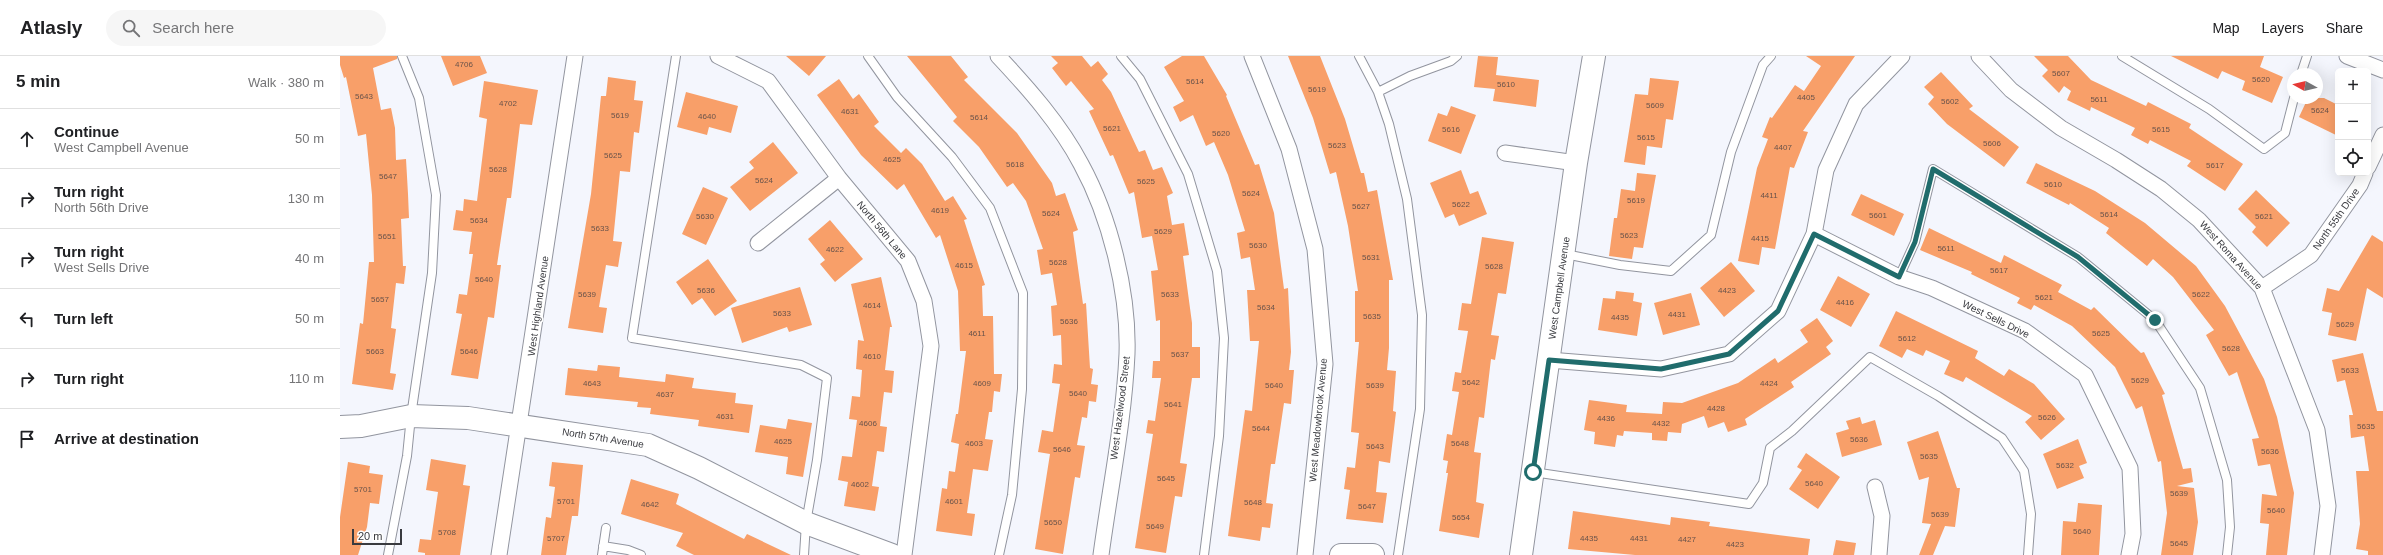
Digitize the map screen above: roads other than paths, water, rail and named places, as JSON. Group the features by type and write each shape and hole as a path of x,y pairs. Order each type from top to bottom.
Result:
{"street":[{"name":"West Highland Avenue","path":"499,555 575,56"},
{"name":"North 56th Lane","path":"718,56 768,81 839,178 908,261 924,301 931,346 904,555"},
{"name":"West Hazelwood Street","path":"998,56 1044,110 1081,164 1112,245 1119,277 1126,316 1125,386 1101,555"},
{"name":"West Meadowbrook Avenue","path":"1252,56 1289,149 1315,248 1325,364 1304,555"},
{"name":"West Campbell Avenue","path":"1521,555 1576,162 1594,56"},
{"path":"1549,360 1661,369 1729,354 1778,311 1814,234 1826,170 1856,104 1902,56"},
{"name":"West Roma Avenue","path":"1979,56 2011,90 2061,128 2116,160 2161,189 2199,220 2262,288 2318,430 2328,506 2322,555"},
{"path":"2347,56 2383,70"},
{"path":"2371,161 2383,135"},
{"path":"1505,153 1576,162"},
{"name":"North 55th Drive","path":"2262,288 2311,254 2360,185 2364,176"},
{"path":"758,243 839,178"},
{"name":"West Sells Drive","path":"1814,234 1899,277 1932,288 2025,331 2085,375 2130,468 2133,534 2129,555"},
{"name":"North 57th Avenue","path":"340,427 361,426 411,416 468,418 520,424 648,445 699,468 806,523 892,555"},
{"path":"1876,487 1882,516 1880,555"},
{"path":"1341,555 1373,555"}],"lane":[{"path":"388,555 407,456 411,416 432,273 436,195 419,98 402,56"},
{"path":"676,56 632,338 801,365 827,378 818,460 806,523 804,555"},
{"path":"868,56 897,97 952,157 990,208 1022,293 1022,390 1012,495 999,555"},
{"path":"1121,56 1140,79 1188,174 1217,271 1223,346 1219,436 1204,555"},
{"path":"1359,56 1378,92 1389,124 1407,199 1422,315 1420,409 1398,555"},
{"path":"1378,92 1410,76 1451,61 1458,56"},
{"path":"1564,254 1620,265 1671,270 1711,235 1731,152 1763,65 1771,56"},
{"path":"2122,56 2209,109 2264,149 2285,133 2292,104"},
{"path":"2303,68 2307,56"},
{"path":"1899,277 1915,242 1933,169 2078,257 2155,320 2200,388 2227,480 2230,527 2227,555"},
{"path":"1533,472 1749,504 1763,483 1770,448 1798,426 1870,357 1938,396 2002,438 2024,471 2031,514 2028,555"},
{"path":"602,555 606,528"},
{"path":"603,546 628,550 641,555"}]}
